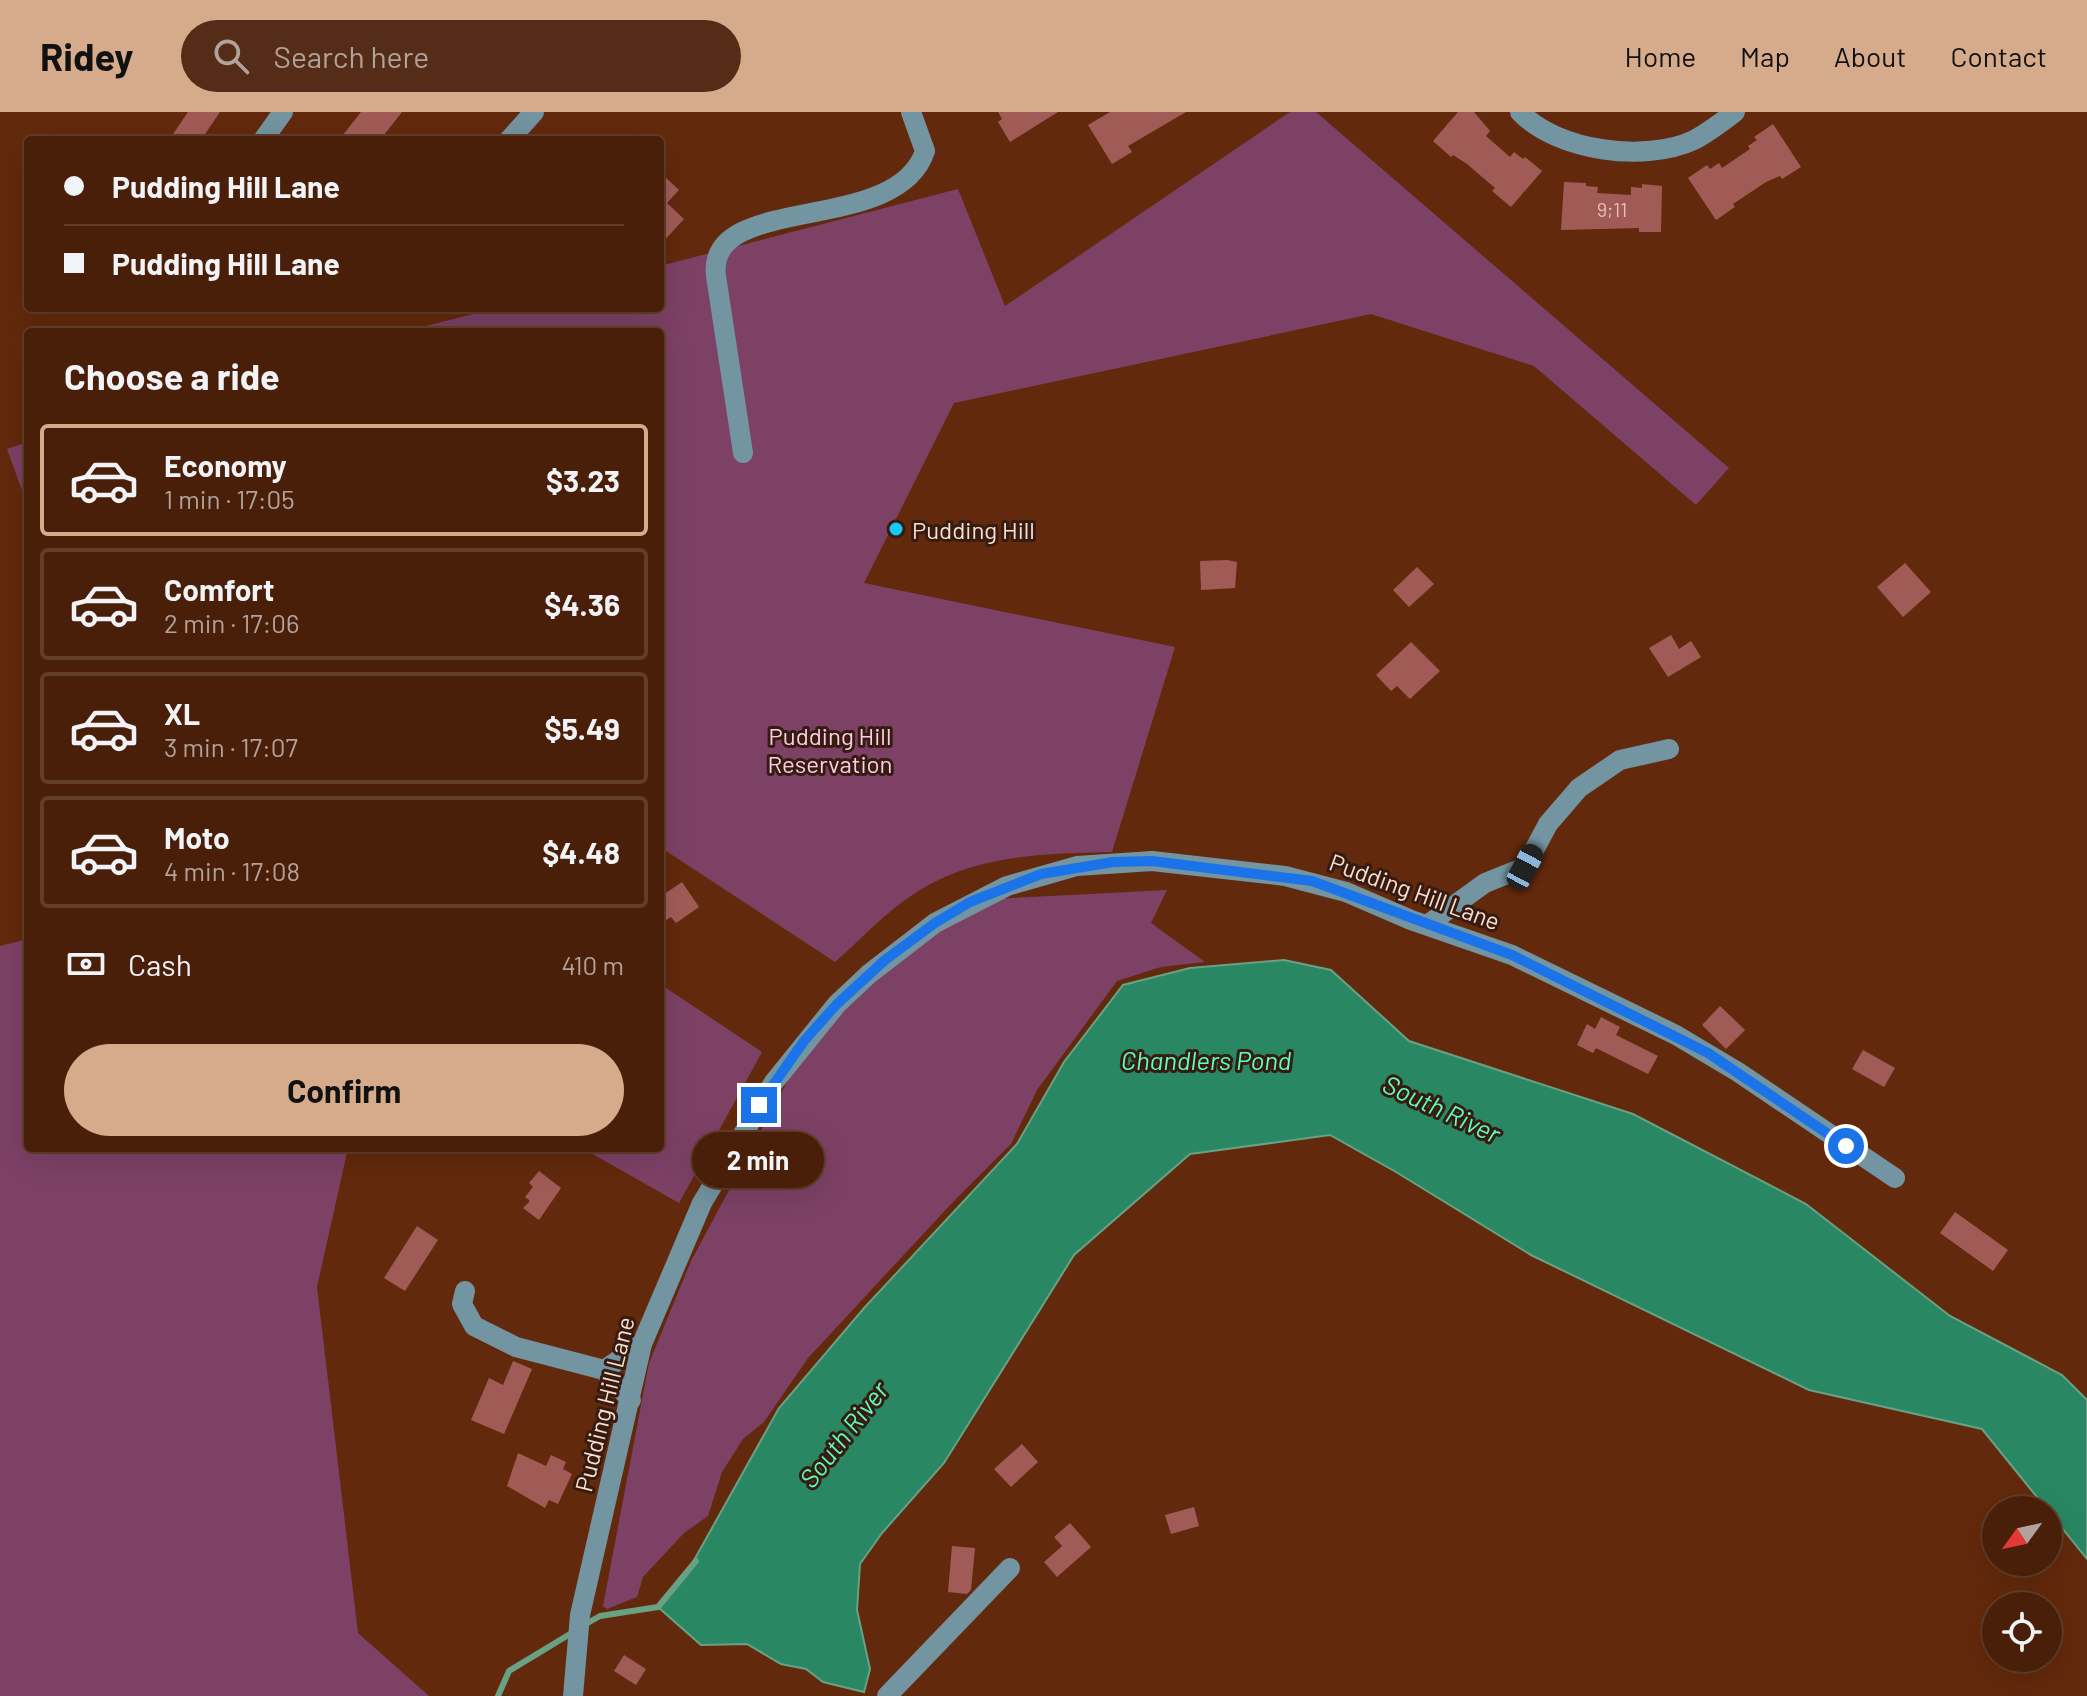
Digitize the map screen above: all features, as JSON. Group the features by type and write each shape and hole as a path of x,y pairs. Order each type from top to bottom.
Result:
{"street":[{"path":"266,136 283,112"},
{"path":"513,136 534,112"},
{"path":"743,453 714,262 719,247 735,236 779,218 862,203 899,186 920,164 925,151 911,112"},
{"path":"1520,112 1556,139 1598,150 1659,149 1691,141 1735,112"},
{"path":"1427,925 1485,883 1525,867 1548,824 1579,788 1620,760 1669,749"},
{"name":"Pudding Hill Lane","path":"573,1696 580,1615 642,1344 702,1203 736,1141 791,1059 837,1004 869,974 924,931 970,902 1041,874 1113,862 1152,861 1312,881 1512,955 1676,1035 1738,1072 1895,1178"},
{"path":"465,1291 462,1304 474,1326 516,1347 604,1370 631,1400"},
{"path":"604,1370 642,1344"},
{"path":"887,1696 1010,1568"}],"green space":[{"name":"Pudding Hill Reservation","path":"1290,112 1316,112 1729,468 1696,505 1534,366 1371,314 954,403 864,583 1175,647 1112,852 1031,856 979,865 954,873 905,900 835,962 664,850 664,328 418,328 480,312 664,312 664,265 958,189 1005,306"},
{"path":"24,443 24,496 7,449"},
{"path":"1167,890 1151,923 1205,962 1161,967 1117,981 1037,1090 1011,1144 808,1358 764,1422 743,1439 722,1472 708,1516 684,1533 643,1577 637,1597 607,1609 603,1606 649,1363 691,1261 801,1056 853,993 924,937 992,899"},
{"path":"24,940 24,1152 347,1152 317,1287 358,1633 429,1696 0,1696 0,946"},
{"path":"664,987 762,1052 679,1203 589,1152 664,1152"}],"water":[{"name":"Chandlers Pond","path":"1284,960 1331,970 1409,1041 1633,1114 1806,1204 1950,1316 2062,1375 2087,1400 2087,1559 2062,1528 2062,1496 2036,1496 1982,1429 1809,1390 1531,1255 1330,1135 1190,1154 1074,1255 944,1463 882,1533 860,1564 857,1610 870,1669 864,1692 823,1682 806,1669 781,1664 747,1644 701,1645 658,1607 693,1562 779,1408 865,1307 1017,1144 1064,1062 1123,985 1190,968"}],"building":[{"path":"188,112 220,112 204,136 172,136"},
{"path":"361,112 402,112 383,136 342,136"},
{"path":"998,112 1058,112 1010,142 998,122 1002,119"},
{"path":"1110,112 1186,112 1128,146 1132,152 1112,164 1088,125"},
{"path":"1458,112 1474,112 1490,131 1486,136 1510,157 1514,152 1542,171 1511,207 1492,191 1495,188 1467,164 1453,155 1451,157 1433,141"},
{"path":"1773,124 1801,167 1782,179 1780,176 1766,182 1733,204 1735,207 1716,220 1688,178 1707,165 1710,169 1719,163 1722,168 1750,149 1748,146 1757,140 1754,137"},
{"path":"664,176 679,190 667,203 684,219 664,241"},
{"path":"1564,182 1598,187 1597,193 1631,195 1631,187 1642,188 1642,184 1662,186 1661,232 1639,232 1639,228 1561,230"},
{"path":"1200,561 1237,562 1235,588 1201,590"},
{"path":"1905,563 1931,592 1903,617 1877,587"},
{"path":"1417,567 1434,584 1409,607 1393,590"},
{"path":"1671,635 1679,649 1691,641 1701,657 1668,677 1649,648"},
{"path":"1411,642 1440,671 1410,699 1397,686 1391,691 1376,675"},
{"path":"682,882 699,907 676,923 671,917 664,921 664,894"},
{"path":"1720,1006 1745,1030 1726,1049 1702,1025"},
{"path":"1601,1017 1620,1027 1616,1035 1658,1056 1648,1074 1596,1048 1593,1053 1577,1045 1587,1024 1595,1029"},
{"path":"1863,1050 1895,1068 1884,1087 1852,1069"},
{"path":"539,1171 561,1188 539,1220 523,1208 530,1201 525,1197 533,1187 529,1183"},
{"path":"1955,1212 2008,1250 1993,1271 1940,1233"},
{"path":"417,1226 438,1240 405,1291 384,1278"},
{"path":"513,1361 532,1369 504,1434 471,1420 489,1378 503,1385"},
{"path":"1022,1444 1038,1462 1011,1487 994,1469"},
{"path":"518,1453 546,1466 551,1455 566,1462 563,1469 572,1474 558,1504 549,1500 545,1508 507,1486"},
{"path":"1194,1507 1199,1526 1171,1534 1165,1515"},
{"path":"1070,1523 1091,1547 1057,1577 1044,1562 1062,1546 1054,1537"},
{"path":"952,1546 975,1548 971,1590 967,1594 948,1592"},
{"path":"624,1655 646,1669 636,1685 614,1671"}],"waterway":[{"name":"South River","path":"584,1625 600,1616 658,1607 696,1561"},
{"name":"South River","path":"498,1696 509,1671 575,1631"}],"place":[{"name":"Pudding Hill","path":"896,529"}],"route":[{"path":"759,1105 804,1041 837,1004 885,960 935,923 970,902 1041,874 1077,866 1152,861 1312,881 1512,955 1708,1053 1846,1146"}]}
